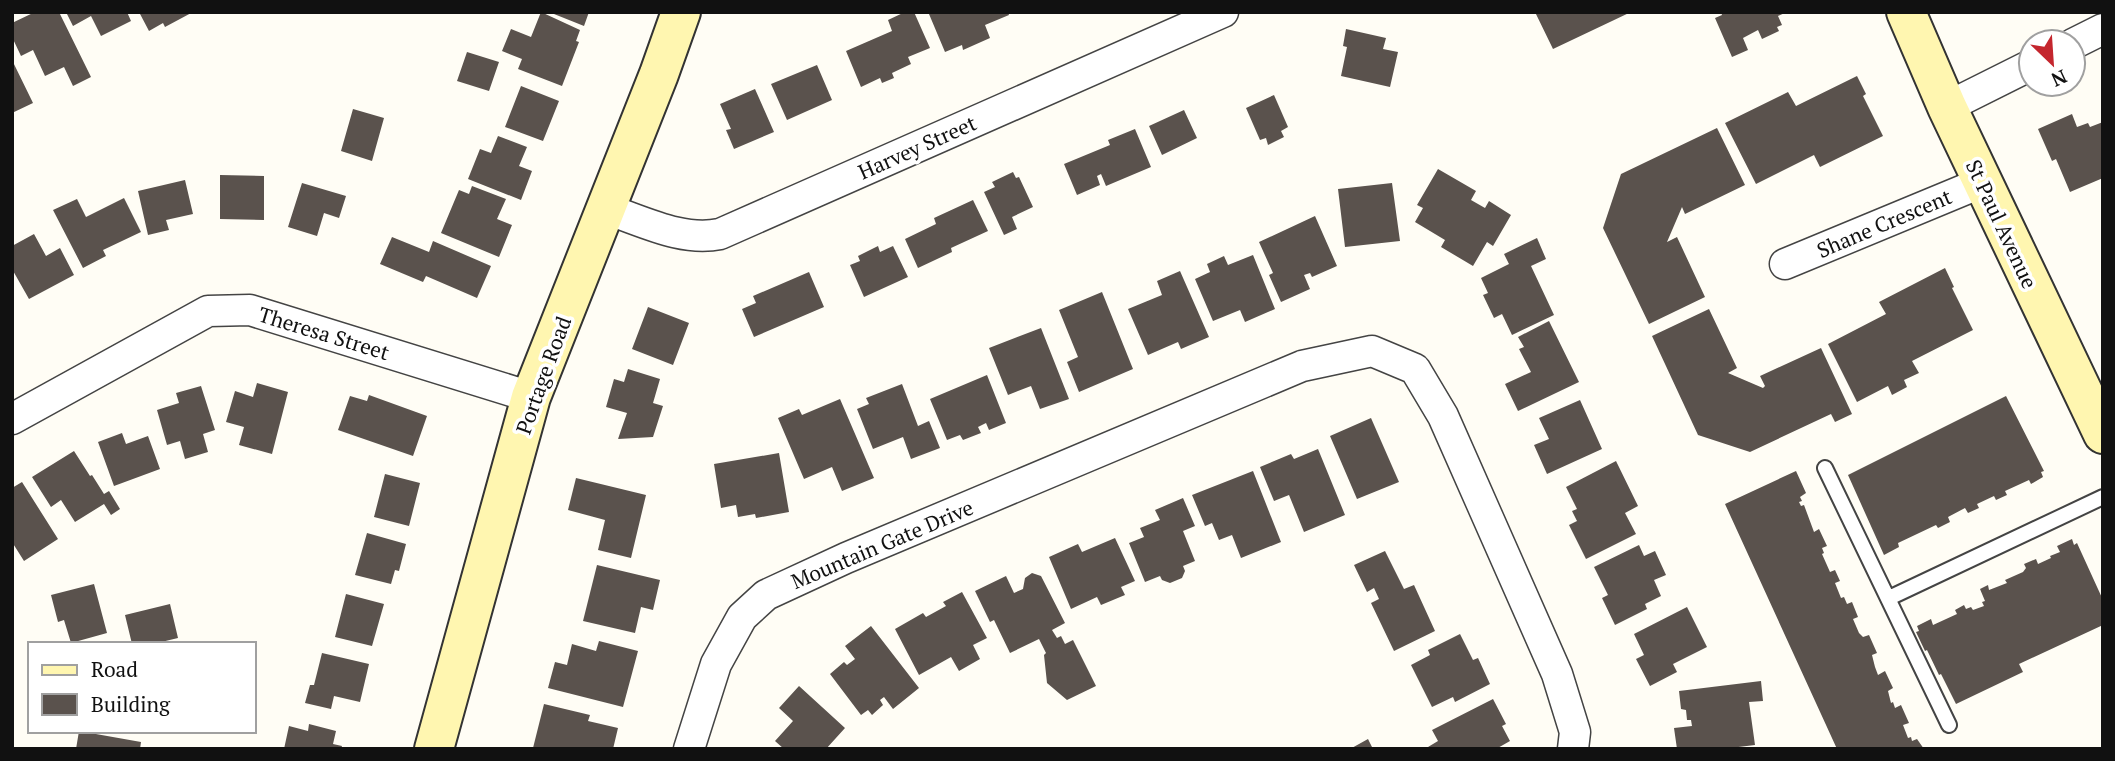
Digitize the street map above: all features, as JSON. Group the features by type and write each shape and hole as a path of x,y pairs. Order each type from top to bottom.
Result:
{"street":[{"name":"Portage Road","path":"434,749 531,397 681,12"},
{"name":"Harvey Street","path":"606,209 687,236 702,238 720,234 1223,12"},
{"name":"St Paul Avenue","path":"1906,12 1947,107 2103,434"},
{"path":"2087,37 2103,29"},
{"path":"1947,107 2017,72"},
{"name":"Shane Crescent","path":"1786,264 1983,182"},
{"name":"Theresa Street","path":"12,419 208,310 250,310 531,397"},
{"name":"Mountain Gate Drive","path":"689,749 716,664 742,617 766,596 846,558 1302,366 1372,351 1415,369 1443,416 1557,674 1575,732 1573,749"}],"lane":[{"path":"1825,468 1949,725"},
{"path":"1889,597 2103,497"}],"building":[{"path":"35,12 59,12 91,77 73,86 64,67 45,76 33,50 21,56 12,37 12,23"},
{"path":"66,12 127,12 131,21 101,36 91,16 73,26"},
{"path":"139,12 193,12 165,27 163,23 149,31"},
{"path":"541,12 580,30 576,41 579,42 562,86 518,69 522,59 502,51 511,29 531,37"},
{"path":"549,12 589,12 584,26"},
{"path":"905,12 914,12 930,48 908,57 911,64 892,73 894,78 882,83 880,78 861,87 846,51 892,31 888,20"},
{"path":"1008,12 1009,15 985,25 990,38 963,50 962,45 945,52 929,14"},
{"path":"1535,12 1631,12 1553,49"},
{"path":"1721,12 1787,12 1778,16 1782,25 1777,27 1779,31 1762,39 1758,30 1743,38 1748,50 1732,57 1715,18 1722,15"},
{"path":"1346,29 1386,38 1383,49 1398,52 1390,87 1341,76 1347,47 1343,46"},
{"path":"467,52 499,62 489,91 457,81"},
{"path":"12,60 33,103 12,113"},
{"path":"817,65 832,100 787,120 771,84"},
{"path":"1857,76 1866,94 1863,96 1883,136 1820,167 1814,155 1756,184 1725,123 1788,92 1796,106"},
{"path":"521,86 559,101 543,141 505,127"},
{"path":"755,89 774,132 734,149 726,130 731,129 720,104"},
{"path":"1274,95 1288,127 1281,131 1284,137 1268,145 1266,138 1260,140 1246,108"},
{"path":"353,109 384,118 372,161 341,151"},
{"path":"1184,110 1197,138 1162,155 1149,126"},
{"path":"2072,114 2077,127 2088,123 2090,127 2103,122 2103,178 2070,192 2056,159 2052,161 2038,129"},
{"path":"1717,128 1745,185 1685,214 1682,207 1667,242 1677,237 1705,297 1649,324 1603,228 1621,174"},
{"path":"1135,129 1151,167 1106,186 1101,174 1097,176 1100,185 1077,195 1064,164 1110,145 1108,140"},
{"path":"498,136 527,147 519,166 532,171 521,200 468,179 480,149 491,153"},
{"path":"1438,169 1476,191 1471,200 1485,208 1489,201 1511,215 1493,246 1487,242 1473,266 1441,247 1445,240 1415,222 1423,208 1417,205"},
{"path":"1013,172 1016,178 1019,177 1033,207 1012,217 1017,229 1004,235 984,192 995,187 992,182"},
{"path":"220,175 264,176 264,220 220,219"},
{"path":"185,180 193,214 166,220 169,230 148,235 138,191"},
{"path":"302,183 346,196 339,218 324,213 317,236 288,227"},
{"path":"1392,183 1400,241 1345,247 1338,189"},
{"path":"472,186 506,199 497,219 512,225 499,257 441,233 459,190 469,194"},
{"path":"124,198 141,232 103,250 106,256 83,268 53,210 77,199 86,217"},
{"path":"973,200 988,231 951,248 952,252 918,268 905,239 936,224 934,218"},
{"path":"1315,216 1337,266 1312,277 1310,273 1304,275 1310,289 1281,302 1269,275 1273,273 1259,242"},
{"path":"34,234 46,256 60,248 74,275 29,299 12,269 12,246"},
{"path":"392,237 429,252 433,241 491,266 477,298 426,276 423,282 380,264"},
{"path":"1537,238 1546,259 1531,266 1554,315 1512,335 1502,314 1494,318 1483,295 1488,293 1481,278 1509,264 1504,254"},
{"path":"878,246 880,252 893,246 908,277 864,297 850,265 860,261 858,256"},
{"path":"1253,255 1275,309 1245,322 1240,310 1213,321 1195,279 1210,272 1207,264 1224,256 1228,265"},
{"path":"1945,268 1973,330 1912,361 1919,373 1904,380 1907,387 1892,395 1888,386 1857,402 1828,344 1886,314 1879,302"},
{"path":"1180,271 1209,337 1181,349 1178,342 1148,355 1128,309 1162,295 1157,281"},
{"path":"809,272 824,307 754,337 742,309 756,303 753,296"},
{"path":"1102,292 1133,369 1079,392 1067,362 1078,357 1059,310"},
{"path":"648,307 689,323 673,365 632,349"},
{"path":"1709,309 1737,368 1728,373 1763,388 1765,386 1760,376 1821,348 1852,414 1835,422 1831,414 1750,452 1698,435 1652,336"},
{"path":"1549,321 1579,382 1518,411 1505,384 1531,372 1519,349 1524,347 1518,337"},
{"path":"1041,328 1069,399 1040,409 1031,386 1008,395 989,348"},
{"path":"628,369 660,379 653,403 663,406 653,437 618,439 627,413 606,407 614,379 624,382"},
{"path":"987,375 1006,423 989,430 986,423 978,427 981,433 963,440 960,435 947,440 930,399"},
{"path":"257,383 288,392 272,454 239,445 244,427 226,422 235,391 253,397"},
{"path":"902,384 918,426 929,421 940,448 911,459 903,437 873,449 857,409 869,404 866,398"},
{"path":"201,386 215,430 203,434 208,452 185,459 180,441 167,445 157,410 179,403 176,393"},
{"path":"369,395 427,416 413,456 338,430 350,396 367,401"},
{"path":"2006,396 2044,471 2041,472 2043,477 2031,484 2029,480 2005,491 2007,495 1996,500 1994,496 1977,504 1979,508 1968,513 1965,508 1948,517 1950,522 1938,528 1936,525 1898,543 1899,547 1884,555 1848,475"},
{"path":"840,399 874,478 842,491 832,467 804,479 778,418 799,409 802,415"},
{"path":"1580,400 1602,449 1547,474 1534,445 1549,439 1539,418"},
{"path":"1371,418 1399,482 1357,499 1330,436"},
{"path":"122,433 126,444 148,436 160,469 114,486 98,442"},
{"path":"1318,449 1345,515 1304,532 1289,495 1274,501 1260,467 1291,454 1294,459"},
{"path":"74,451 104,494 109,491 120,509 111,515 104,504 75,522 61,500 51,507 32,477"},
{"path":"779,453 789,512 756,518 755,514 738,517 736,505 721,508 714,464"},
{"path":"1616,461 1638,506 1625,513 1636,534 1586,559 1569,525 1577,521 1572,511 1577,509 1566,487"},
{"path":"1253,471 1281,542 1241,558 1232,535 1219,540 1212,523 1205,526 1192,495"},
{"path":"1796,471 1806,493 1800,497 1802,501 1799,502 1801,506 1804,505 1814,532 1819,529 1827,546 1822,548 1822,554 1830,572 1835,570 1840,581 1835,583 1841,598 1844,597 1847,604 1852,602 1858,617 1853,619 1859,633 1863,637 1869,635 1877,653 1872,655 1878,675 1885,671 1893,688 1888,691 1891,703 1893,702 1895,708 1901,705 1909,723 1903,725 1908,738 1911,737 1912,741 1917,739 1924,749 1837,749 1725,504"},
{"path":"385,474 420,483 409,526 374,517"},
{"path":"576,478 646,495 631,558 598,550 605,520 568,510"},
{"path":"22,482 58,539 24,561 12,542 12,488"},
{"path":"1183,498 1195,526 1183,531 1195,561 1183,566 1185,571 1182,578 1170,583 1162,580 1160,576 1145,582 1129,543 1144,537 1140,528 1160,520 1155,510"},
{"path":"367,533 406,544 399,571 395,570 391,584 355,575"},
{"path":"1115,538 1135,581 1121,587 1125,595 1101,605 1097,597 1071,609 1049,557 1078,544 1082,552"},
{"path":"2072,539 2074,545 2077,543 2103,600 2103,625 2019,664 2023,672 1956,704 1927,650 1925,651 1916,632 1919,631 1917,626 1931,619 1933,625 1957,614 1955,610 1964,605 1966,609 1971,607 1973,610 1984,606 1982,602 1985,601 1980,589 1988,585 1989,590 2007,583 2005,580 2023,572 2026,568 2024,564 2036,559 2038,564 2051,558 2050,556 2060,552 2057,546"},
{"path":"1639,545 1644,556 1655,551 1666,575 1654,580 1661,596 1645,604 1647,609 1615,625 1602,598 1608,595 1594,567"},
{"path":"1385,551 1404,589 1414,585 1435,631 1394,651 1371,603 1379,599 1374,588 1367,592 1354,565"},
{"path":"597,565 660,580 653,610 641,607 635,633 583,621"},
{"path":"1032,573 1041,576 1065,623 1052,630 1057,638 1061,636 1065,644 1073,640 1096,686 1067,700 1047,683 1046,653 1039,639 1010,653 994,620 990,622 975,591 1006,576 1014,593 1023,589 1025,578"},
{"path":"94,584 107,633 71,642 64,620 58,622 51,595"},
{"path":"962,592 987,638 973,645 980,659 959,671 951,657 919,675 895,629 923,613 926,617 946,606 943,602"},
{"path":"346,594 384,604 372,646 335,637"},
{"path":"170,604 178,638 161,642 132,642 125,615"},
{"path":"1687,607 1707,647 1673,664 1677,672 1650,686 1636,659 1644,655 1634,634"},
{"path":"871,626 919,688 893,709 884,697 880,700 883,705 872,715 868,710 861,715 830,674 844,662 847,665 855,659 845,646"},
{"path":"1460,634 1473,660 1478,658 1490,684 1455,702 1453,697 1432,707 1411,665 1430,655 1428,650"},
{"path":"599,641 638,651 623,707 548,688 555,662 567,665 572,644 596,651"},
{"path":"322,653 369,664 360,702 334,696 331,709 305,703 310,685 314,685"},
{"path":"1761,681 1763,701 1749,702 1755,745 1722,749 1677,749 1674,728 1692,726 1691,720 1687,720 1686,710 1681,709 1679,691"},
{"path":"799,686 845,728 826,749 784,749 775,741 793,721 779,708"},
{"path":"1493,699 1506,724 1502,726 1510,741 1496,749 1429,749 1428,747 1438,741 1432,730"},
{"path":"544,704 590,715 588,721 618,728 613,749 533,748"},
{"path":"309,724 336,731 333,744 342,746 341,749 284,749 289,726 308,731"},
{"path":"79,733 141,742 140,749 76,749"},
{"path":"1368,739 1373,749 1350,749"}]}
